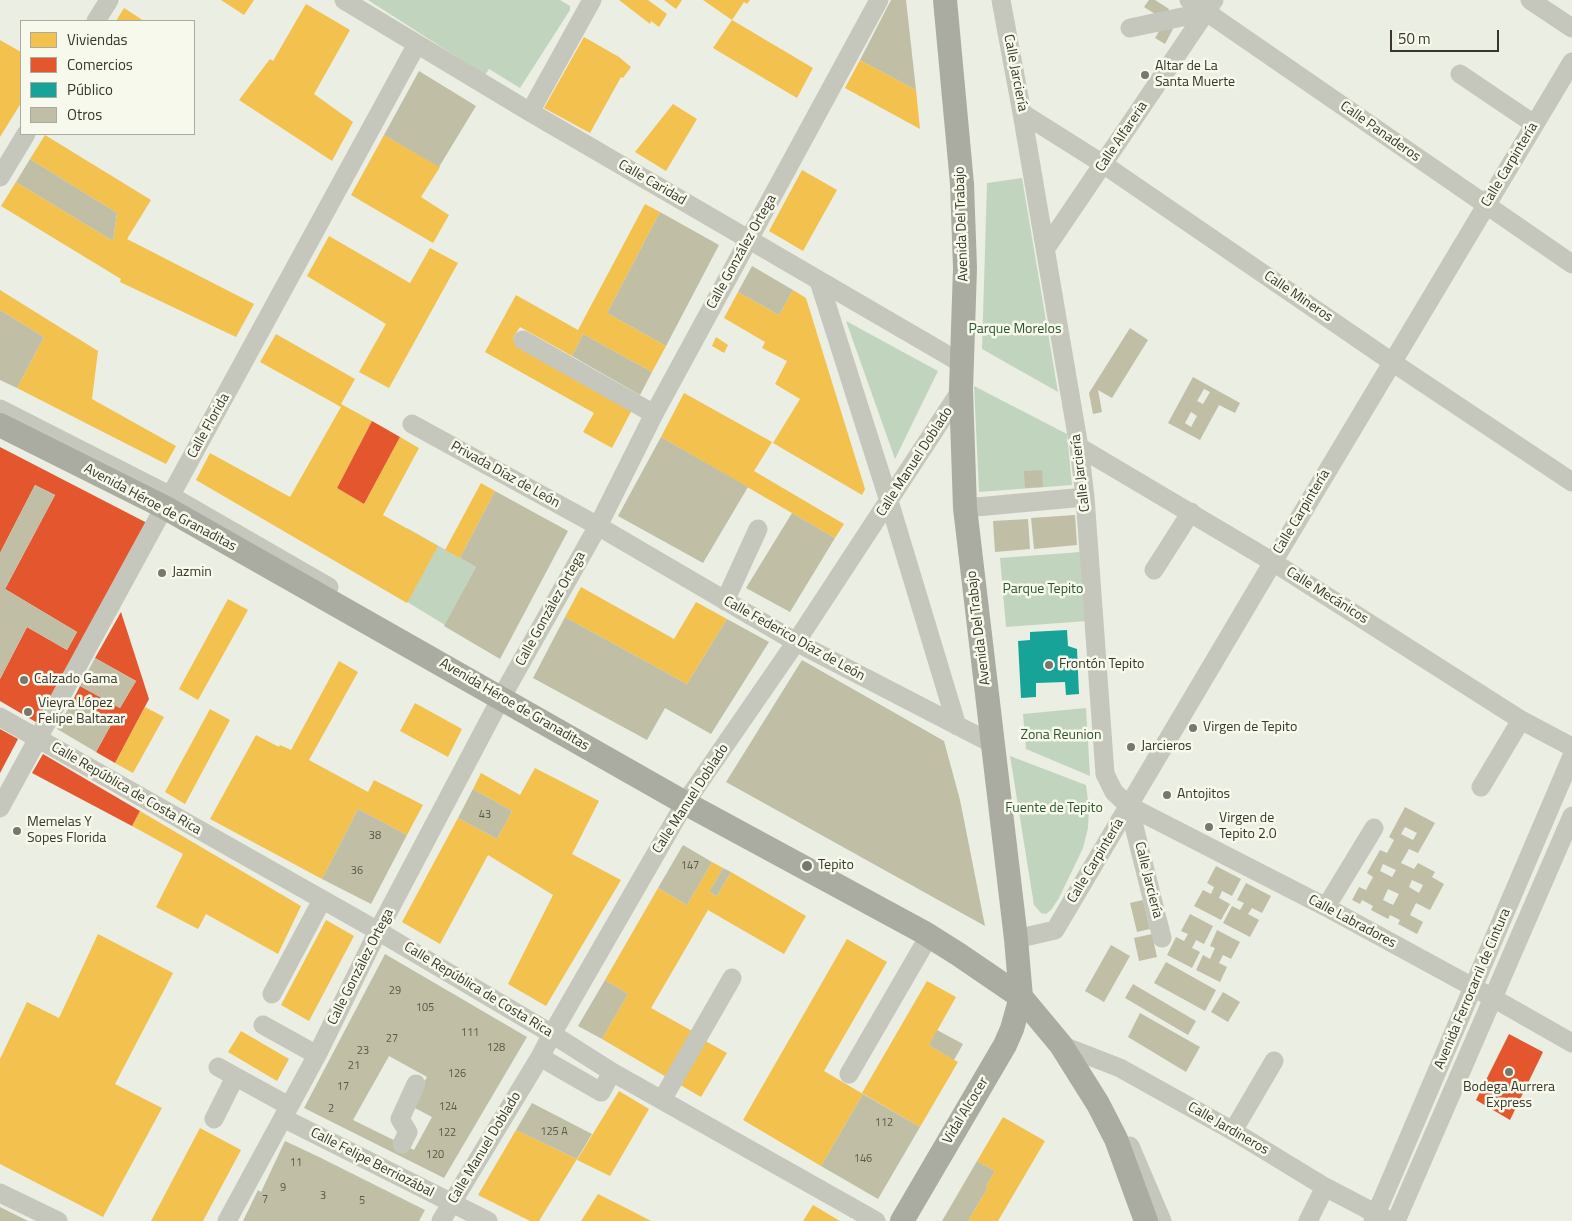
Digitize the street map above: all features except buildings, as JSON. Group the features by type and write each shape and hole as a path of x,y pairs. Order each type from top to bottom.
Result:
{"main road":[{"name":"Avenida Del Trabajo","path":"945,0 962,184 965,268 961,390 965,508 1021,994"},
{"name":"Avenida Héroe de Granaditas","path":"0,425 167,502 929,936 1021,994"},
{"path":"1021,994 1067,1047 1116,1139 1146,1221"},
{"name":"Vidal Alcocer","path":"902,1221 1006,1045 1021,994"}],"street":[{"name":"Calle Caridad","path":"344,0 530,112 961,363"},
{"path":"530,112 592,0"},
{"name":"Calle González Ortega","path":"227,1221 317,1055 378,931 503,694 598,526 654,414 879,0"},
{"name":"Calle Jarciería","path":"1001,0 1080,448 1105,774 1114,792 1129,806 1162,938"},
{"name":"Calle Panaderos","path":"1189,0 1210,6 1486,205 1572,264"},
{"path":"1530,0 1572,28"},
{"path":"1130,28 1210,6"},
{"name":"Calle Alfareria","path":"1046,248 1210,6"},
{"name":"Calle Florida","path":"0,808 417,44"},
{"name":"Calle Carpintería","path":"1016,940 1055,930 1572,62"},
{"path":"1460,74 1534,124"},
{"name":"Calle Mineros","path":"1022,113 1103,164 1392,362 1572,482"},
{"path":"0,177 25,135"},
{"path":"819,281 889,501 957,726"},
{"path":"522,340 654,414"},
{"name":"Calle Manuel Doblado","path":"441,1221 540,1057 688,800 796,642 961,390"},
{"path":"0,409 167,502"},
{"name":"Privada Díaz de León","path":"412,424 598,526"},
{"name":"Calle Mecánicos","path":"1080,448 1191,512 1522,720 1572,747"},
{"path":"965,508 1085,497"},
{"path":"1154,570 1191,512"},
{"name":"Calle Federico Díaz de León","path":"598,526 796,642 993,744"},
{"path":"725,601 758,529"},
{"name":"Calle República de Costa Rica","path":"0,717 378,931 552,1034 612,1072 876,1221"},
{"path":"1481,787 1522,720"},
{"name":"Avenida Ferrocarril de Cintura","path":"1380,1218 1572,756"},
{"path":"688,800 887,903 957,946 1021,994"},
{"name":"Calle Labradores","path":"1129,806 1326,907 1572,1043"},
{"name":"Avenida Ferrocarril de Cintura","path":"1396,1221 1572,816"},
{"path":"1326,907 1374,828"},
{"path":"272,994 322,900"},
{"path":"849,1074 929,936"},
{"path":"662,1100 732,978"},
{"path":"263,1025 317,1055"},
{"path":"1067,1047 1131,1149 1162,1221"},
{"name":"Calle Jardineros","path":"1067,1047 1120,1068 1380,1218"},
{"path":"540,1057 601,1092 612,1072"},
{"path":"1233,1132 1274,1061"},
{"name":"Calle Felipe Berriozábal","path":"218,1067 235,1076 286,1112 396,1157 452,1203 488,1221"},
{"path":"214,1118 235,1076"},
{"path":"396,1157 408,1132 400,1119 416,1084"},
{"path":"1308,1221 1325,1187"},
{"path":"0,1193 58,1221"}],"green space":[{"path":"368,0 560,0 570,6 570,10 520,88 489,69 485,75"},
{"name":"Parque Morelos","path":"1022,178 1058,392 982,349 987,183"},
{"path":"846,321 938,371 895,459"},
{"path":"974,386 1067,434 1072,485 979,492"},
{"path":"407,528 476,567 445,625 378,584"},
{"name":"Parque Tepito","path":"1081,552 1087,621 1006,627 1000,558"},
{"name":"Zona Reunion","path":"1086,708 1090,776 1026,749 1023,714"},
{"name":"Fuente de Tepito","path":"1010,756 1086,785 1089,808 1088,828 1083,848 1059,898 1046,914 1041,913 1034,905"}],"place":[{"name":"Altar de La Santa Muerte","path":"1145,75"},
{"name":"Jazmin","path":"162,573"},
{"name":"Frontón Tepito","path":"1049,665"},
{"name":"Calzado Gama","path":"24,680"},
{"name":"Vieyra López Felipe Baltazar","path":"28,712"},
{"name":"Virgen de Tepito","path":"1193,728"},
{"name":"Jarcieros","path":"1131,747"},
{"name":"Antojitos","path":"1167,795"},
{"name":"Virgen de Tepito 2.0","path":"1209,827"},
{"name":"Memelas Y Sopes Florida","path":"17,831"},
{"name":"Tepito","path":"807,866"},
{"name":"Bodega Aurrera Express","path":"1509,1072"}]}
